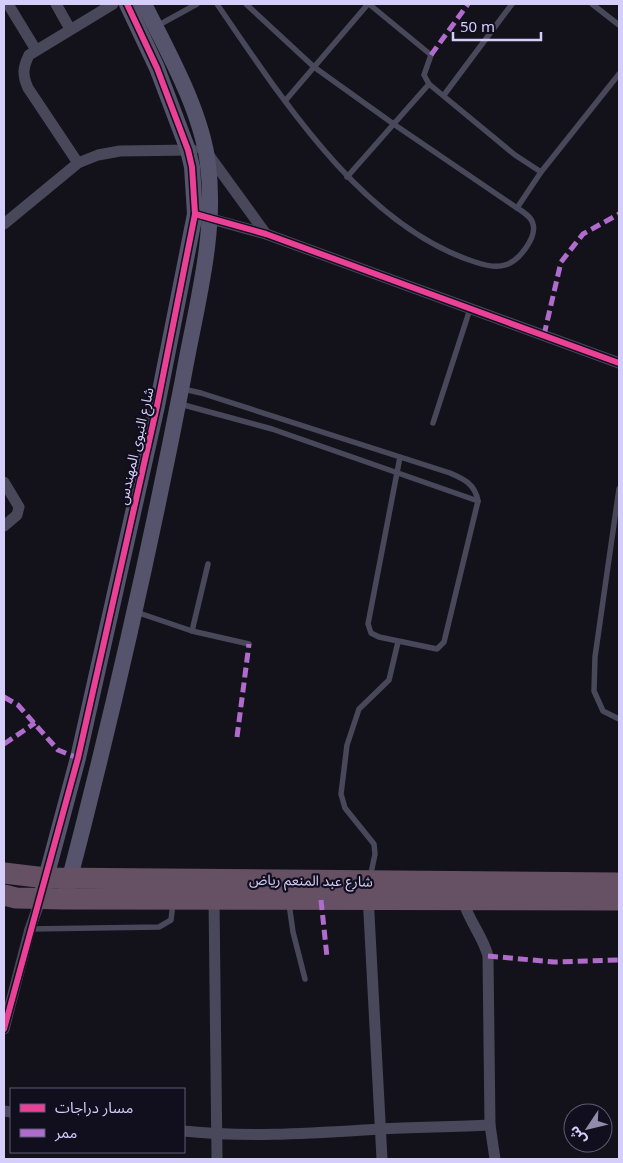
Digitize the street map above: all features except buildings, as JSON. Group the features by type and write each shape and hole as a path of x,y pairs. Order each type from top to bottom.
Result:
{"highway":[{"name":"شارع عبد المنعم رياض","path":"4,873 43,888 64,899 214,898 288,889"},
{"name":"شارع عبد المنعم رياض","path":"4,895 43,888 70,878 288,889 368,890 619,883"},
{"name":"شارع عبد المنعم رياض","path":"368,890 463,900 619,900"}],"street":[{"path":"8,4 36,50"},
{"path":"56,4 70,28"},
{"path":"78,163 28,88 23,77 24,65 29,55 36,50 113,4"},
{"name":"شارع النبوى المهندس","path":"43,888 78,758 172,332 202,216 188,150 157,68 126,4"},
{"name":"شارع النبوى المهندس","path":"64,899 134,611 178,401 190,336 208,166 206,151 192,110 144,4"},
{"path":"4,224 78,163 98,155 120,151 188,150 206,151 266,234"},
{"path":"202,216 266,234 619,363"},
{"path":"172,332 190,336"},
{"path":"157,406 178,401"},
{"path":"4,482 19,507 17,515 4,526"},
{"path":"112,605 134,611"},
{"path":"4,1029 43,888"},
{"path":"368,890 382,1159"},
{"path":"214,898 215,1135 217,1159"},
{"path":"463,900 466,911 482,940 488,956 490,1125 495,1159"},
{"path":"185,1131 215,1135 299,1136 380,1129 490,1125"}],"lane":[{"path":"156,27 197,4"},
{"path":"217,4 285,101 347,176 367,196 417,233 446,250 476,263 496,266 512,263 531,238 533,224 531,218 314,67 246,4"},
{"path":"285,101 368,4 432,55 424,75 430,84 515,155 541,172"},
{"path":"444,95 512,4"},
{"path":"592,4 619,25"},
{"path":"517,208 541,172 619,74"},
{"path":"347,176 430,84"},
{"path":"433,423 470,309"},
{"path":"178,401 306,427 400,457 464,479 474,488 478,500 442,645 437,649 398,642 374,635 368,624 400,457"},
{"path":"178,401 304,441 478,500"},
{"path":"304,441 306,427"},
{"path":"619,489 595,657 594,692 603,711 619,720"},
{"path":"192,632 208,564"},
{"path":"134,611 192,632 249,644"},
{"path":"368,890 375,854 374,844 345,808 342,794 347,745 359,708 389,680 398,642"},
{"path":"288,889 293,932 304,979"},
{"path":"30,930 159,927 171,920 173,899"}],"marked path":[{"path":"431,55 468,4"},
{"path":"544,335 561,262 583,234 619,214"},
{"path":"237,737 249,644"},
{"path":"4,697 18,705 58,750 78,758"},
{"path":"4,744 35,723"},
{"path":"321,900 327,957"},
{"path":"488,956 554,962 619,960"}],"cycle path":[{"path":"4,1029 78,758 157,406 195,214 192,167 188,150 157,68 127,4"},
{"path":"195,214 266,234 619,363"}]}
